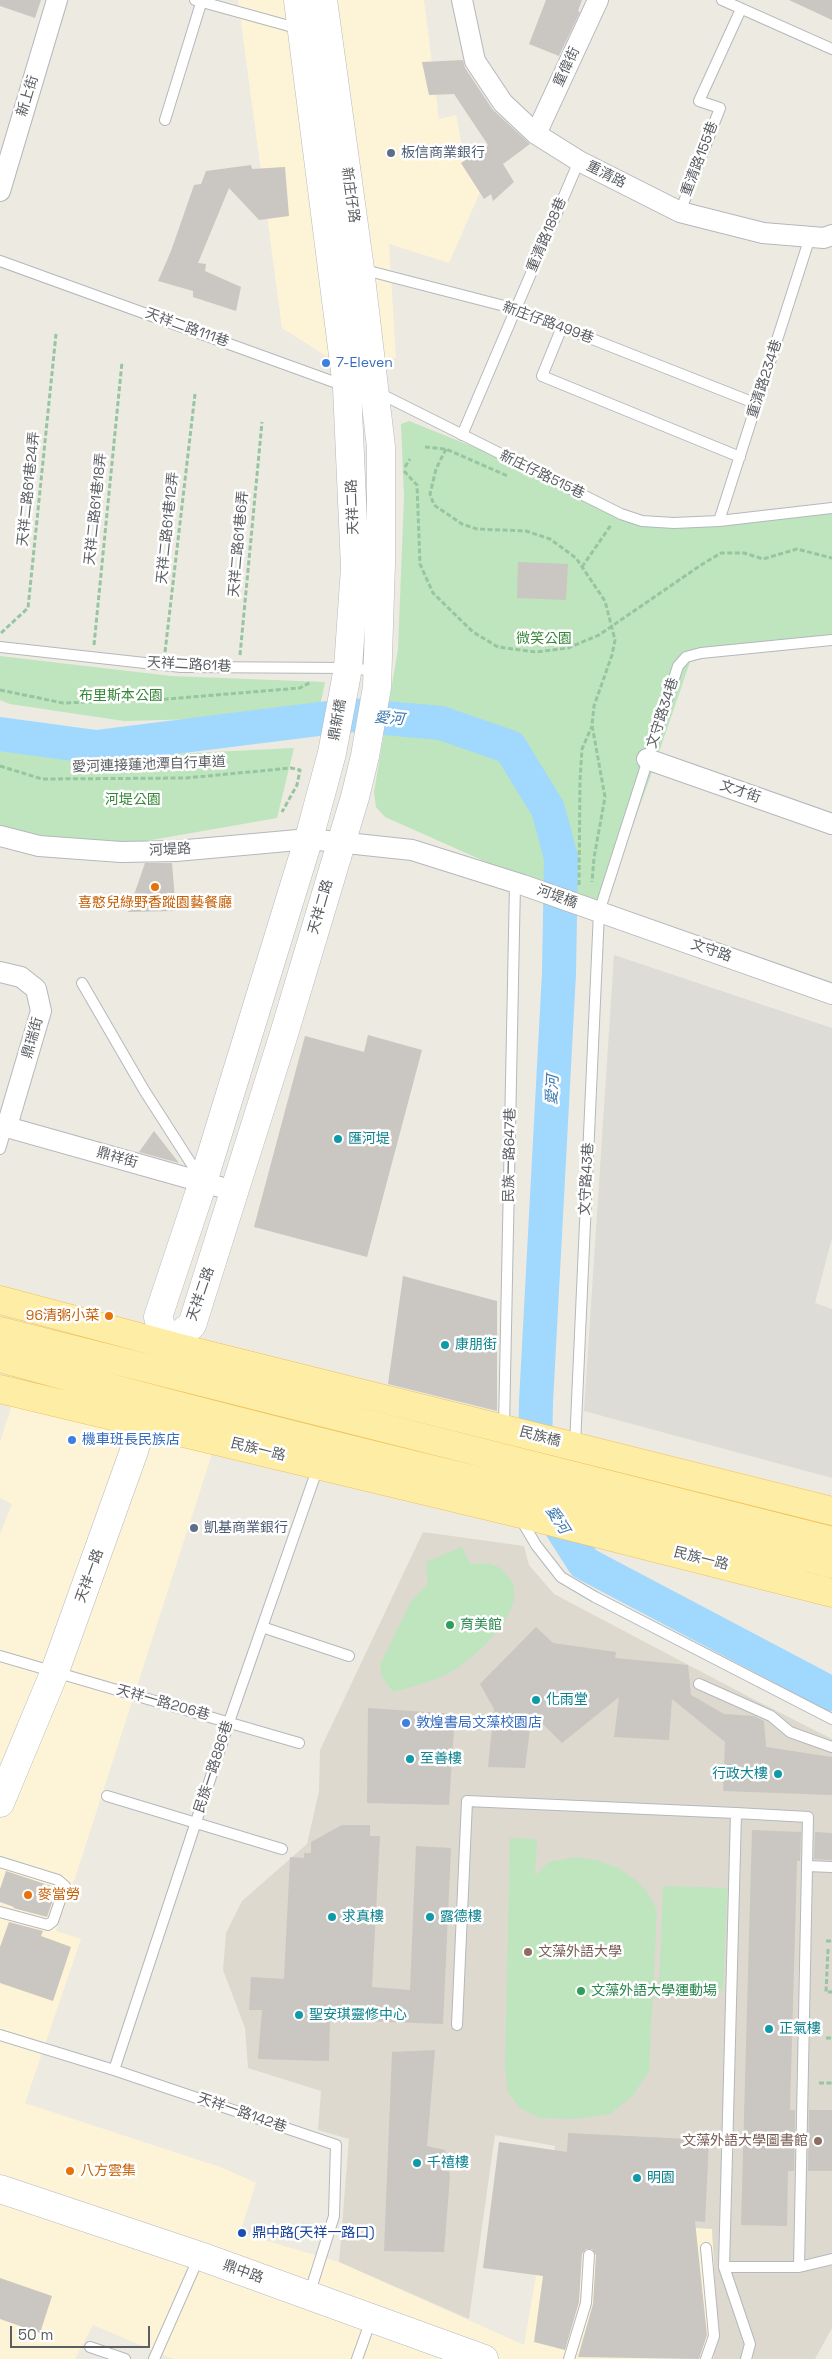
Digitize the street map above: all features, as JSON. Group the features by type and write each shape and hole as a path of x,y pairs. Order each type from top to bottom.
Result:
{"main road":[{"path":"0,1300 167,1344 494,1425 492,1456"},
{"path":"0,1331 492,1456 572,1502"},
{"name":"民族一路","path":"0,1358 146,1411 318,1465 514,1501"},
{"name":"民族一路","path":"0,1389 146,1411 514,1501"},
{"name":"民族橋","path":"494,1425 575,1446"},
{"path":"575,1446 832,1510"},
{"path":"514,1501 572,1502 832,1541"},
{"name":"民族一路","path":"572,1502 716,1534 832,1564"},
{"name":"民族一路","path":"572,1502 832,1593"}],"street":[{"name":"新上街","path":"0,191 57,0"},
{"name":"新庄仔路","path":"298,0 315,32 361,389"},
{"name":"新庄仔路","path":"315,32 323,0"},
{"name":"重清路","path":"462,0 475,61 503,104 536,134 579,161 680,212 763,233 824,238 832,235"},
{"name":"重偉街","path":"536,134 598,0"},
{"name":"天祥二路","path":"167,1344 192,1325 283,1037 365,756 377,680 382,563 381,447 361,389"},
{"name":"天祥二路","path":"346,677 355,568 361,389"},
{"name":"鼎新橋","path":"309,839 332,753 346,677"},
{"name":"文才街","path":"647,759 832,824"},
{"name":"河堤路","path":"0,836 39,846 121,852 176,851 309,839 341,841"},
{"path":"167,1344 158,1317 203,1182 309,839"},
{"path":"341,841 412,850 519,884"},
{"name":"河堤橋","path":"519,884 595,910"},
{"name":"文守路","path":"595,910 832,994"},
{"name":"鼎瑞街","path":"0,972 21,977 36,989 40,1011 4,1126"},
{"name":"鼎祥街","path":"4,1126 234,1191"},
{"name":"天祥一路","path":"0,1802 55,1671 146,1411 167,1344"},
{"name":"鼎中路","path":"0,2188 200,2256 484,2359"}],"lane":[{"path":"722,0 832,49"},
{"path":"165,120 199,1 315,32"},
{"name":"重清路155巷","path":"680,212 720,108 699,101 741,9"},
{"name":"重清路188巷","path":"462,435 579,161"},
{"name":"重清路234巷","path":"719,521 810,237"},
{"name":"天祥二路111巷","path":"0,260 361,389"},
{"name":"新庄仔路499巷","path":"347,271 516,309 757,404"},
{"path":"562,328 542,376 740,457"},
{"name":"新庄仔路515巷","path":"361,389 462,435 621,514 642,521 674,523 719,521 832,508"},
{"name":"文守路34巷","path":"595,910 678,666 686,657 701,653 832,640"},
{"name":"天祥二路61巷","path":"0,647 164,665 239,668 377,680"},
{"name":"民族一路647巷","path":"494,1425 519,884"},
{"name":"文守路43巷","path":"575,1446 595,910"},
{"path":"82,983 144,1090 203,1182"},
{"path":"0,1149 4,1126"},
{"name":"民族一路886巷","path":"114,2070 229,1722 318,1465"},
{"path":"514,1501 536,1545 561,1577 595,1597 832,1719"},
{"path":"262,1627 349,1656"},
{"name":"天祥一路206巷","path":"0,1656 299,1743"},
{"path":"699,1684 771,1716 790,1732 832,1747"},
{"path":"108,1796 282,1849"},
{"path":"457,2025 467,1801 808,1817 799,2267"},
{"path":"736,1813 724,2267 750,2344 746,2359"},
{"path":"0,1862 58,1880 65,1886 53,1921 48,1925 0,1912"},
{"path":"807,1866 832,1867"},
{"name":"天祥一路142巷","path":"0,2035 114,2070 336,2145 334,2216 308,2296"},
{"path":"706,2248 714,2336 706,2359"},
{"path":"569,2359 586,2303 589,2255"},
{"path":"154,2359 200,2256"},
{"path":"724,2267 799,2267 832,2259"},
{"path":"357,2359 372,2319"},
{"path":"90,2348 126,2359"}],"path":[{"name":"天祥二路61巷24弄","path":"0,634 28,608 56,334"},
{"name":"天祥二路61巷18弄","path":"93,658 122,362"},
{"name":"天祥二路61巷12弄","path":"164,665 195,394"},
{"name":"天祥二路61巷6弄","path":"239,668 262,422"},
{"path":"381,447 416,485 420,564 433,593 473,632 498,647 536,652 568,648 599,635 721,553 744,553 763,559 797,549 832,558"},
{"path":"425,447 446,449 514,478"},
{"path":"446,449 436,469 430,494 434,505 462,524 476,529 526,531 550,539 576,558 605,601 614,640 612,655 594,706 592,725 582,750 580,788 579,888 595,910"},
{"path":"582,567 612,526 604,522"},
{"path":"0,690 63,702 167,699 300,688 320,677 346,677"},
{"path":"592,725 605,797 594,858 595,910"},
{"name":"愛河連接蓮池潭自行車道","path":"0,766 42,779 186,778 291,768 300,770 297,785 282,812"},
{"path":"826,1940 832,1941"},
{"path":"828,1949 826,1992 832,1992"},
{"path":"826,2038 832,2038"},
{"path":"819,2083 832,2084"}],"shaded area":[{"path":"238,0 424,0 439,119 456,115 467,174 484,183 449,263 389,244 396,358 326,356 282,328"},
{"path":"614,955 832,1028 832,1238 815,1303 832,1309 832,1478 584,1411"},
{"path":"13,1402 212,1454 76,1875 56,1931 81,1939 25,2103 223,2168 256,2183 240,2233 339,2262 524,2345 546,2218 712,2229 718,2337 713,2359 173,2359 93,2325 75,2359 0,2359 0,1534 12,1504 0,1498 0,1442"},
{"name":"文藻外語大學","path":"423,1532 524,1546 529,1565 554,1594 832,1739 832,2328 815,2359 713,2359 718,2337 712,2229 546,2218 555,2146 495,2135 469,2319 339,2262 349,2139 318,2130 321,2091 248,2068 245,2028 223,1970 226,1933 242,1901 307,1844 319,1791 320,1750"}],"green space":[{"name":"微笑公園","path":"409,421 546,476 621,514 674,523 832,508 832,641 712,656 690,662 601,913 385,817 376,807 374,792 398,649 404,497 401,424"},
{"name":"布里斯本公園","path":"0,656 171,676 325,682 317,720 309,716 124,721 10,704 0,700"},
{"name":"河堤公園","path":"294,748 277,818 140,842 64,839 0,828 0,751 71,759"},
{"name":"育美館","path":"462,1547 470,1564 493,1565 501,1569 510,1579 514,1591 513,1604 507,1618 485,1645 451,1672 423,1684 393,1692 382,1677 380,1665 411,1601 428,1584 426,1562"},
{"path":"510,1838 537,1839 535,1876 549,1862 576,1857 599,1861 618,1868 634,1879 648,1893 657,1910 649,2071 633,2095 610,2114 575,2119 540,2118 520,2108 508,2092 505,2067"},
{"path":"663,1886 727,1888 723,1991 659,1989"}],"building":[{"path":"0,0 41,0 35,18 0,6"},
{"path":"546,0 582,0 578,11 580,12 559,56 529,44"},
{"path":"789,0 832,0 832,20"},
{"path":"463,60 465,68 493,110 530,144 503,164 514,182 493,201 491,194 484,199 461,163 488,145 454,94 429,95 422,62"},
{"path":"251,165 252,169 285,167 289,216 259,220 229,188 198,263 206,264 205,271 241,287 236,311 193,297 193,291 158,281 171,251 194,185 201,184 206,171"},
{"path":"518,562 568,564 566,600 517,598"},
{"name":"喜憨兒綠野香蹤園藝餐廳","path":"145,863 172,863 176,911 128,912"},
{"name":"匯河堤","path":"368,1035 422,1050 367,1257 254,1227 305,1036 364,1052"},
{"path":"154,1131 179,1163 139,1152"},
{"name":"康朋街","path":"403,1276 497,1301 497,1411 388,1384"},
{"path":"536,1627 553,1643 616,1652 615,1658 688,1665 691,1695 724,1714 754,1716 764,1721 766,1747 832,1757 832,1795 723,1791 725,1742 672,1699 669,1740 614,1737 619,1697 562,1743 532,1713 525,1768 488,1767 494,1709 480,1684"},
{"name":"至善樓","path":"368,1708 455,1714 449,1805 367,1803"},
{"path":"342,1825 370,1825 370,1836 380,1836 372,1987 410,1990 416,1846 451,1848 443,2024 330,2020 329,2061 258,2059 262,2010 249,2010 251,1977 284,1979 290,1857 304,1858 304,1853 311,1853 311,1842"},
{"name":"正氣樓","path":"752,1830 801,1832 800,1861 797,1861 790,2110 795,2110 794,2171 788,2171 787,2226 741,2225"},
{"path":"815,1832 832,1833 832,1860 814,1859"},
{"name":"麥當勞","path":"6,1871 57,1888 47,1917 13,1908 0,1902 0,1889"},
{"path":"9,1922 43,1931 41,1936 71,1947 53,2001 0,1983 0,1947"},
{"name":"千禧樓","path":"435,2050 427,2146 445,2150 450,2176 444,2252 384,2251 392,2052"},
{"name":"文藻外語大學圖書館","path":"809,2110 832,2110 832,2171 808,2171"},
{"path":"568,2133 709,2140 705,2222 695,2221 707,2335 699,2359 578,2357 593,2304 596,2255 592,2249 586,2249 582,2254 579,2302 565,2350 534,2342 543,2276 483,2268 499,2142 567,2152"},
{"path":"0,2278 52,2296 40,2333 0,2319"}],"waterway":[{"name":"愛河","path":"0,734 96,747 351,715 441,723 510,747 548,809 561,858 559,973 536,1402 535,1448 545,1502 584,1563 832,1694"}],"place":[{"name":"板信商業銀行","path":"391,153"},
{"name":"7-Eleven","path":"326,363"},
{"name":"喜憨兒綠野香蹤園藝餐廳","path":"155,887"},
{"name":"匯河堤","path":"338,1139"},
{"name":"96清粥小菜","path":"109,1316"},
{"name":"康朋街","path":"445,1345"},
{"name":"機車班長民族店","path":"72,1440"},
{"name":"凱基商業銀行","path":"194,1528"},
{"name":"育美館","path":"450,1625"},
{"name":"化雨堂","path":"536,1700"},
{"name":"敦煌書局文藻校園店","path":"406,1723"},
{"name":"至善樓","path":"410,1759"},
{"name":"行政大樓","path":"778,1774"},
{"name":"麥當勞","path":"28,1895"},
{"name":"求真樓","path":"332,1917"},
{"name":"露德樓","path":"430,1917"},
{"name":"文藻外語大學","path":"528,1952"},
{"name":"文藻外語大學運動場","path":"581,1991"},
{"name":"聖安琪靈修中心","path":"299,2015"},
{"name":"正氣樓","path":"769,2029"},
{"name":"文藻外語大學圖書館","path":"818,2141"},
{"name":"千禧樓","path":"417,2163"},
{"name":"八方雲集","path":"70,2171"},
{"name":"明園","path":"637,2178"},
{"name":"鼎中路(天祥一路口)","path":"242,2233"}]}
